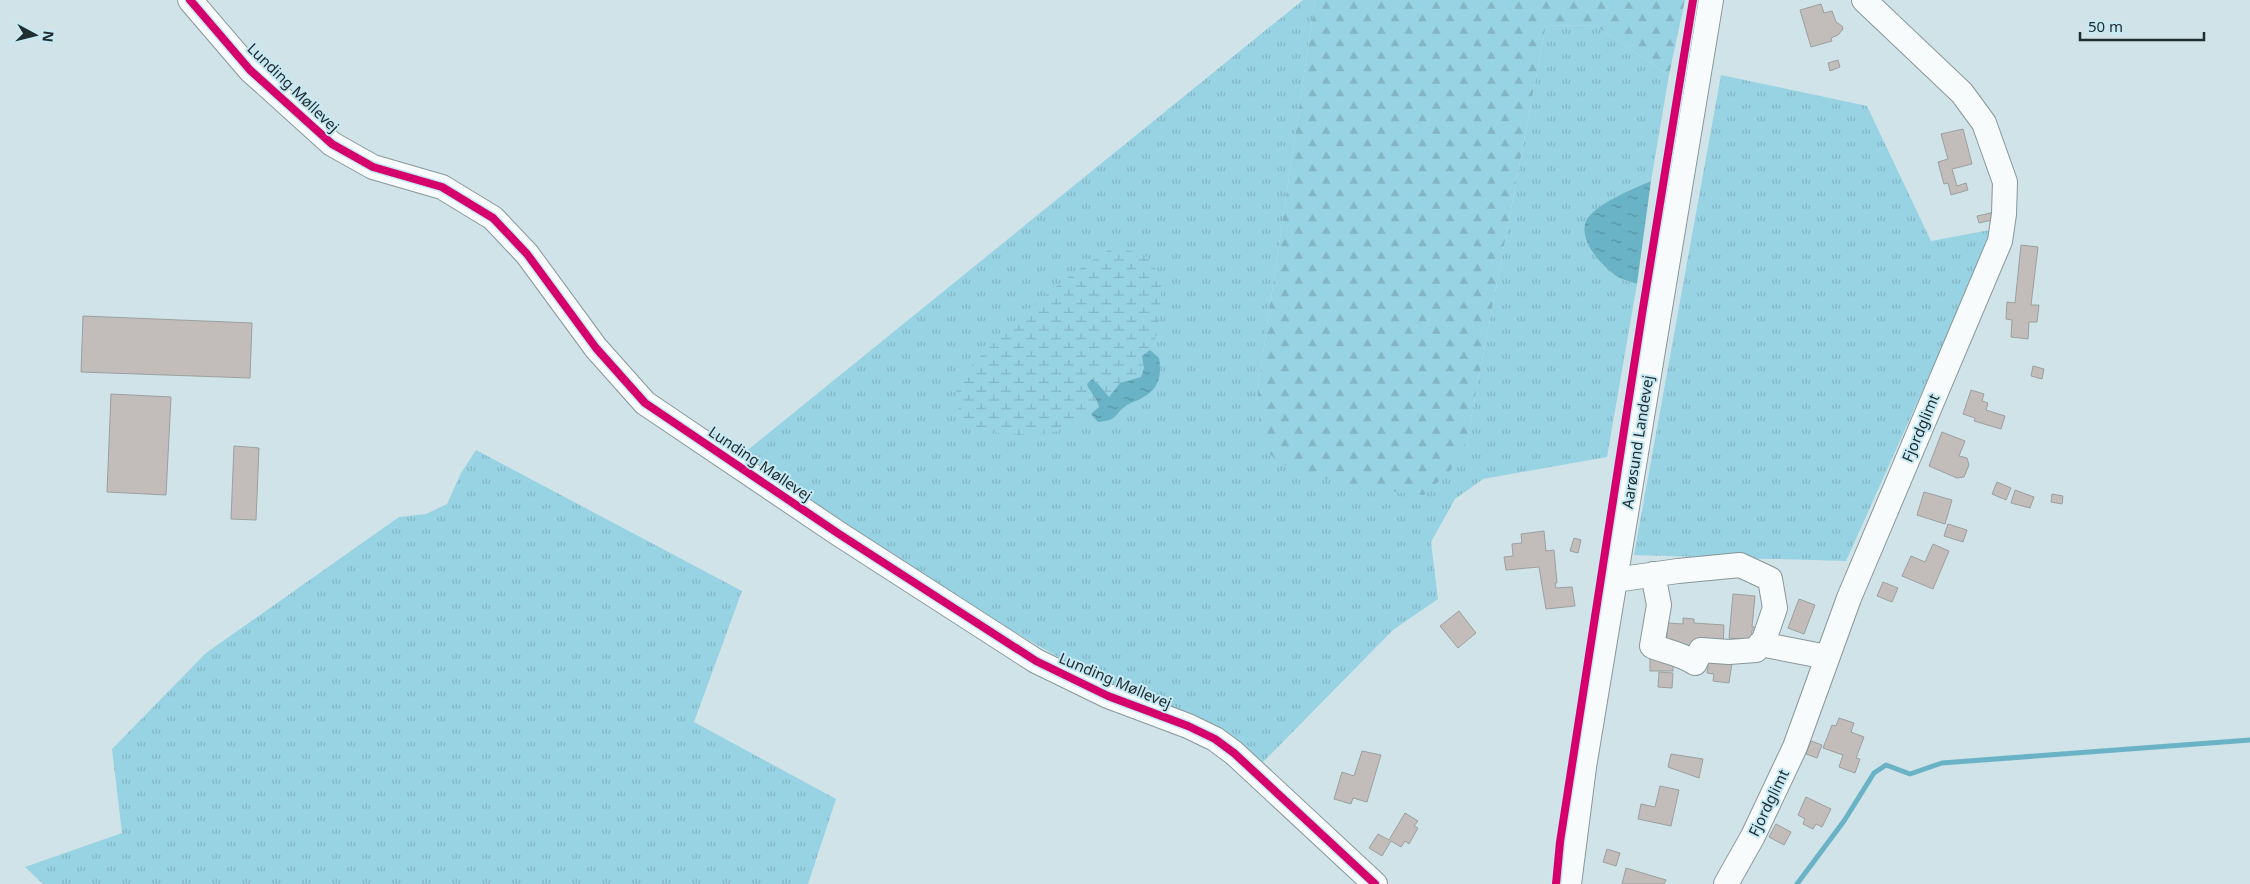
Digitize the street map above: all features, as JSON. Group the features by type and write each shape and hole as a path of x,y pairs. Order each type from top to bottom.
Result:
{"street":[{"name":"Lunding Møllevej","path":"190,0 250,70 332,144 373,167 442,187 493,218 527,254 596,348 645,403 831,528 1036,661 1108,696 1163,716 1214,739 1234,753 1375,884"},
{"name":"Aarøsund Landevej","path":"1570,884 1584,767 1710,0"},
{"name":"Fjordglimt","path":"1726,884 1753,836 1795,747 1848,598 2000,241 2004,214 2005,182 1984,123 1962,93 1864,0"},
{"path":"1615,580 1653,574 1740,565 1770,579 1775,608 1764,640 1756,650 1729,652 1701,650 1695,663 1684,656 1652,646 1659,605 1653,574"},
{"path":"1760,644 1828,657"}],"green space":[{"path":"1303,0 1315,0 1258,387 1258,406 1261,423 1265,440 1273,457 1467,440 1546,25 1596,26 1669,75 1651,181 1605,203 1590,215 1584,229 1589,246 1601,263 1615,275 1637,284 1607,457 1483,479 1455,499 1431,542 1438,599 1393,630 1262,763 1237,741 1197,716 1119,689 1090,675 944,592 744,453"},
{"path":"1315,0 1685,0 1669,75 1596,26 1546,25 1467,440 1451,470 1424,495 1344,483 1284,465 1273,457 1268,450 1262,433 1258,387"},
{"path":"1721,75 1867,106 1931,241 1995,229 1846,561 1634,555"},
{"path":"1109,250 1128,250 1147,257 1159,274 1162,285 1157,334 1150,350 1142,356 1144,368 1141,377 1120,383 1108,398 1092,379 1090,392 1097,398 1099,407 1084,419 1068,428 1051,433 1016,435 962,426 956,392 966,373 1007,329 1039,300"},
{"path":"476,450 742,591 694,722 836,799 808,884 43,884 25,867 122,833 112,749 206,653 399,517 426,514 447,504 461,473"}],"water":[{"path":"1651,181 1637,284 1615,275 1601,263 1589,246 1584,229 1590,215 1605,203"},
{"path":"1150,350 1159,358 1160,371 1156,386 1148,394 1127,405 1113,418 1098,422 1091,414 1099,407 1087,384 1092,379 1109,397 1120,383 1141,377 1144,368 1142,356"}],"building":[{"path":"1821,4 1824,13 1832,11 1836,22 1843,29 1838,35 1831,38 1832,41 1811,47 1800,10"},
{"path":"1838,60 1840,67 1830,71 1828,63"},
{"path":"1963,129 1972,164 1952,169 1957,186 1966,183 1968,190 1951,195 1948,183 1944,184 1938,162 1948,159 1941,134"},
{"path":"1991,213 1992,220 1979,223 1977,216"},
{"path":"2021,245 2038,247 2031,305 2039,305 2037,322 2029,322 2028,339 2011,337 2012,320 2006,319 2007,302 2015,303"},
{"path":"83,316 252,323 250,378 81,372"},
{"path":"2033,366 2044,369 2042,379 2031,376"},
{"path":"1971,390 1984,394 1982,401 1988,403 1986,410 2005,416 2001,429 1974,421 1975,418 1963,414"},
{"path":"111,394 171,397 166,495 107,492"},
{"path":"1942,432 1965,441 1959,456 1967,458 1969,465 1964,477 1957,478 1929,466"},
{"path":"234,446 259,448 256,520 231,519"},
{"path":"1997,482 2011,488 2006,500 1992,494"},
{"path":"2015,490 2034,497 2030,508 2011,503"},
{"path":"1924,492 1952,500 1945,524 1917,515"},
{"path":"2052,494 2063,496 2062,504 2051,502"},
{"path":"1948,524 1967,530 1963,542 1944,536"},
{"path":"1544,531 1546,551 1554,550 1556,588 1572,587 1575,606 1546,609 1539,567 1506,570 1504,557 1513,556 1512,544 1522,543 1521,534"},
{"path":"1574,538 1581,540 1578,553 1570,551"},
{"path":"1933,544 1949,551 1933,589 1902,576 1911,556 1925,562"},
{"path":"1883,582 1898,588 1892,602 1877,596"},
{"path":"1733,594 1755,596 1752,627 1755,627 1755,630 1752,630 1751,640 1729,638"},
{"path":"1799,599 1815,605 1804,634 1788,628"},
{"path":"1459,611 1476,633 1458,648 1440,626"},
{"path":"1683,618 1694,619 1694,623 1724,625 1723,647 1666,649 1668,623 1683,624"},
{"path":"1706,653 1733,656 1729,683 1713,681 1714,674 1707,673 1708,666 1704,666"},
{"path":"1650,657 1673,657 1673,671 1650,671"},
{"path":"1659,672 1673,673 1672,688 1658,687"},
{"path":"1839,718 1854,723 1851,732 1864,737 1856,758 1860,759 1855,773 1839,767 1843,755 1823,748 1832,725 1836,726"},
{"path":"1811,741 1822,745 1817,758 1806,754"},
{"path":"1362,751 1381,755 1367,802 1353,798 1351,804 1334,799 1342,772 1354,776"},
{"path":"1671,754 1703,759 1699,778 1668,767"},
{"path":"1660,786 1679,790 1671,826 1638,819 1641,804 1655,807"},
{"path":"1806,797 1831,809 1822,827 1816,824 1813,829 1803,824 1805,819 1798,815"},
{"path":"1405,813 1418,821 1414,826 1418,828 1409,844 1405,841 1401,847 1391,841 1382,856 1369,848 1378,834 1389,840"},
{"path":"1776,824 1791,832 1784,845 1769,837"},
{"path":"1607,849 1620,853 1616,866 1603,862"},
{"path":"1626,868 1666,880 1664,884 1622,884"}],"waterway":[{"path":"1797,884 1844,821 1874,773 1886,765 1910,774 1942,763 2250,740"}],"cycle path":[{"path":"190,0 250,70 332,144 373,167 442,187 493,218 527,254 596,348 645,403 839,534 1036,661 1108,696 1188,726 1215,739 1234,753 1375,884"},
{"path":"1556,884 1560,842 1693,0"}]}
